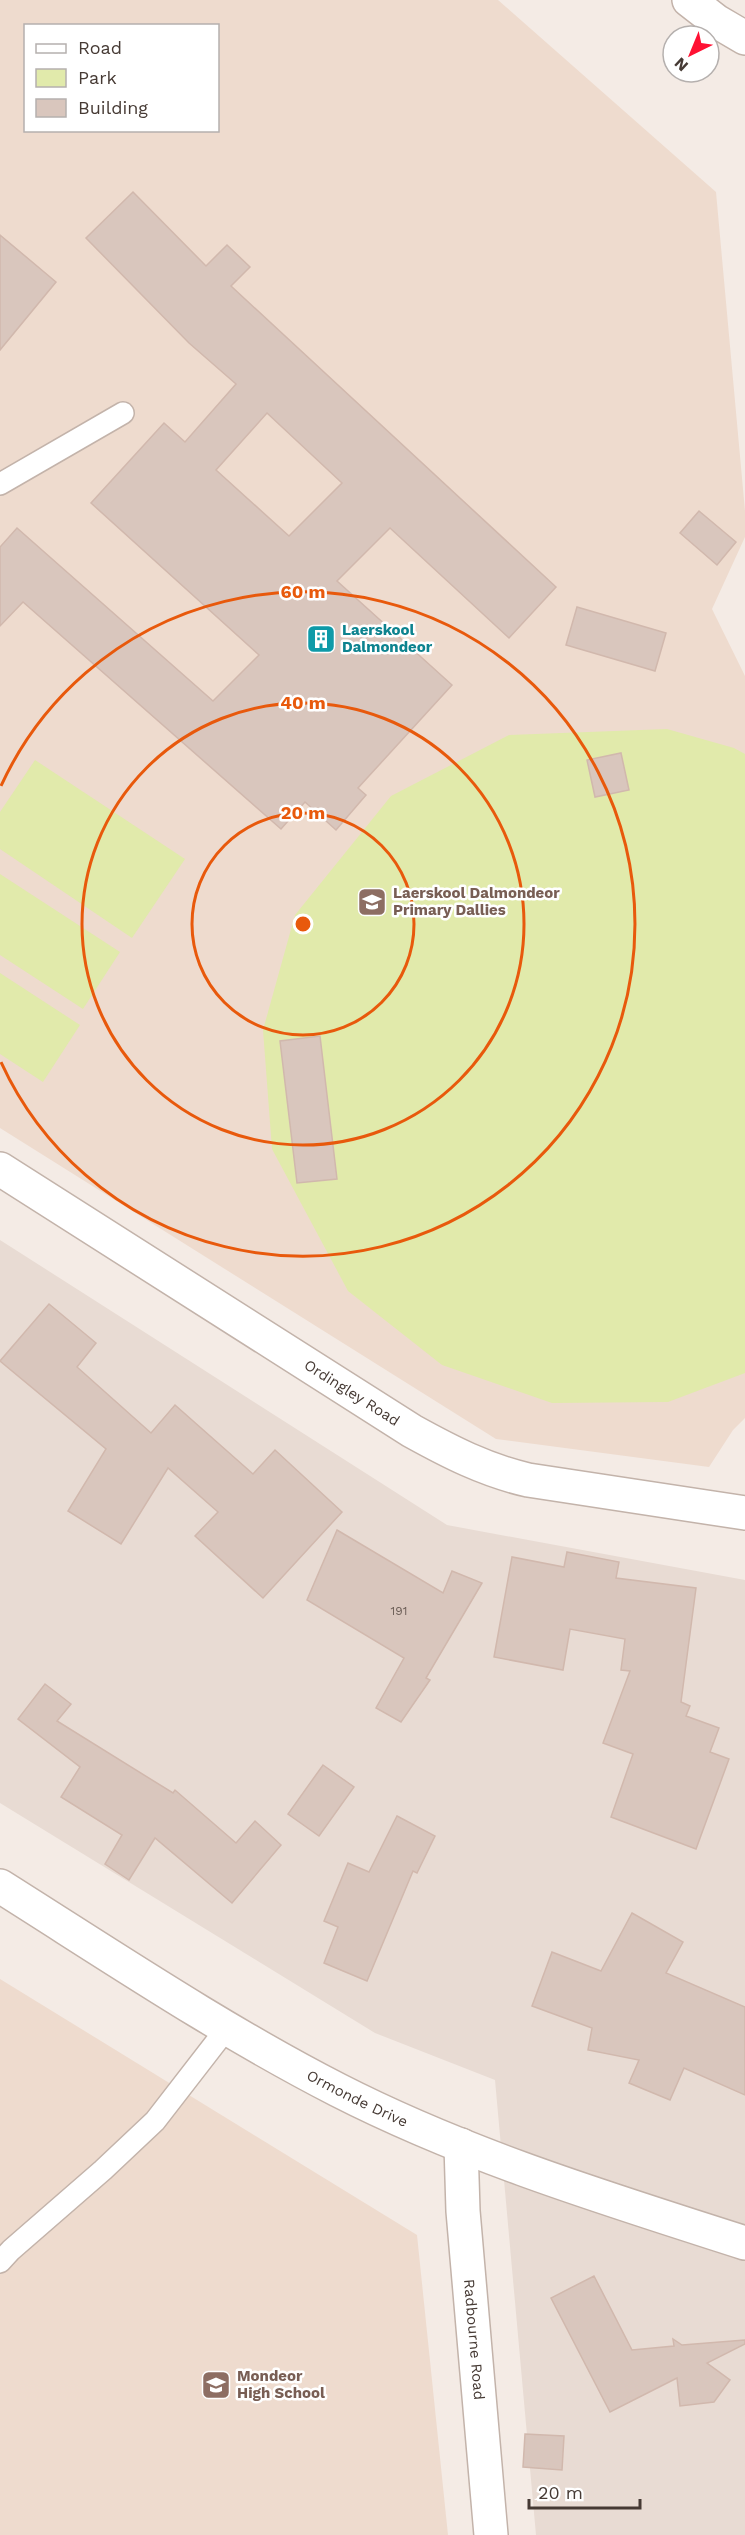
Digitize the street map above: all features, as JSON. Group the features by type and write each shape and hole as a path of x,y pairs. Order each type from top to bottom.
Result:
{"street":[{"path":"689,0 716,21 745,38"},
{"name":"Ordingley Road","path":"0,1168 452,1454 494,1472 528,1480 745,1513"},
{"name":"Ormonde Drive","path":"0,1886 226,2028 339,2090 461,2145 645,2211 745,2243"},
{"name":"Radbourne Road","path":"461,2145 463,2211 490,2535"}],"lane":[{"path":"0,484 123,413"},
{"path":"0,2262 104,2170 155,2121 226,2028"}],"shaded area":[{"name":"Laerskool Dalmondeor Primary Dallies","path":"0,0 498,0 716,192 745,511 745,537 712,609 745,676 745,1418 733,1430 709,1467 496,1439 0,1128"},
{"path":"0,1240 447,1525 745,1580 745,2535 536,2535 495,2080 375,2033 0,1803"},
{"name":"Mondeor High School","path":"0,1979 417,2235 448,2535 0,2535"}],"green space":[{"path":"667,729 734,748 745,754 745,1373 668,1402 552,1403 442,1365 348,1291 272,1149 263,1030 295,915 391,796 509,735"},
{"path":"35,760 185,859 132,938 0,849 0,812"},
{"path":"0,874 120,952 83,1009 0,955"},
{"path":"0,973 80,1025 43,1082 0,1054"}],"building":[{"path":"133,192 206,266 227,245 250,267 231,286 556,587 509,638 390,528 337,581 452,685 358,788 366,795 336,830 305,802 281,829 23,602 0,626 0,547 17,528 213,701 259,655 91,503 164,423 185,442 236,384 189,343 86,238","holes":["267,413 342,483 289,536 216,470"]},
{"path":"0,235 56,282 0,350"},
{"path":"699,511 736,542 717,565 680,533"},
{"path":"577,607 666,633 655,671 566,645"},
{"path":"621,753 629,790 595,797 587,760"},
{"path":"320,1036 337,1179 297,1183 280,1041"},
{"path":"49,1304 96,1343 77,1367 151,1433 175,1405 253,1474 275,1450 342,1512 263,1598 195,1536 218,1512 168,1468 121,1544 68,1511 106,1449 0,1361"},
{"path":"337,1530 443,1593 452,1571 482,1583 426,1678 430,1680 401,1722 376,1708 404,1658 307,1600"},
{"path":"567,1552 619,1562 616,1578 696,1588 681,1702 690,1706 686,1716 719,1728 710,1752 729,1759 696,1849 611,1817 633,1754 603,1743 630,1671 621,1670 625,1639 570,1629 563,1670 494,1657 512,1557 564,1567"},
{"path":"45,1684 71,1704 57,1721 173,1793 175,1790 236,1843 255,1821 281,1845 232,1903 155,1838 129,1880 105,1864 122,1835 61,1797 80,1767 18,1719"},
{"path":"323,1765 354,1787 319,1836 288,1814"},
{"path":"397,1816 435,1836 417,1873 413,1871 367,1981 324,1963 338,1927 324,1921 348,1863 369,1872"},
{"path":"632,1913 683,1942 666,1973 745,2007 745,2095 684,2068 670,2100 629,2083 639,2060 588,2050 592,2028 532,2006 552,1952 601,1971"},
{"path":"594,2276 632,2350 674,2346 673,2339 682,2345 745,2340 745,2344 707,2363 730,2380 714,2402 680,2406 677,2378 610,2412 551,2298"},
{"path":"525,2434 564,2436 562,2470 523,2467"}],"place":[{"name":"Laerskool Dalmondeor","path":"321,639"},
{"name":"Laerskool Dalmondeor Primary Dallies","path":"372,902"},
{"name":"Mondeor High School","path":"216,2385"}]}
